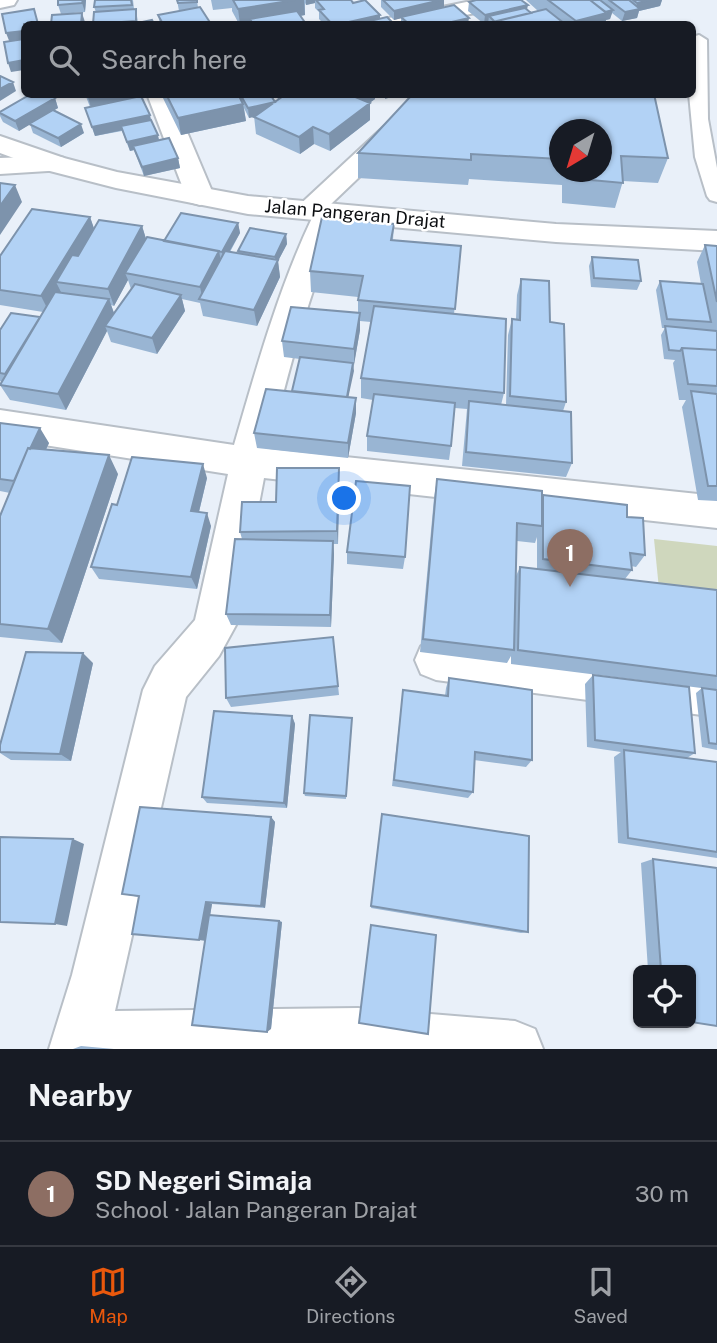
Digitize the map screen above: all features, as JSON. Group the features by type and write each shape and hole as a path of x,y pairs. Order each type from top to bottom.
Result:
{"street":[{"path":"0,2 6,0"},
{"path":"406,21 507,0"},
{"path":"161,98 200,196"},
{"path":"430,98 318,211 316,240 274,364 248,461 243,500 215,625 209,639 173,674 165,690 99,975 79,1044 358,1043 515,1049"},
{"name":"Jalan Pangeran Drajat","path":"0,144 55,164 116,180 248,205 556,233 717,241"},
{"path":"0,166 55,164"},
{"path":"0,424 248,461 717,512"},
{"path":"436,660 717,695"}],"lane":[{"path":"699,40 698,136 717,196"}],"green space":[{"path":"654,539 717,546 717,596 659,589"}],"building":[{"path":"58,0 83,0 82,3 58,5"},
{"path":"95,0 131,0 132,5 94,7"},
{"path":"177,0 197,0 197,2 178,3"},
{"path":"233,0 295,0 238,9"},
{"path":"316,0 351,0 353,3 365,0 380,15 353,21 329,21 319,10 324,9"},
{"path":"383,0 441,0 394,11"},
{"path":"521,0 528,5 485,15 469,2"},
{"path":"548,0 590,0 607,13 576,21"},
{"path":"590,0 600,0 613,10 605,12"},
{"path":"609,0 629,0 640,9 625,12"},
{"path":"454,5 469,18 456,21 406,21 401,17"},
{"path":"200,7 209,21 161,21 158,15"},
{"path":"525,8 531,13 497,21 489,16"},
{"path":"34,9 37,21 21,21 21,31 6,33 2,14"},
{"path":"136,9 136,21 93,21 94,12"},
{"path":"546,9 561,21 497,21"},
{"path":"297,11 304,21 251,21 250,19"},
{"path":"82,13 81,21 51,21 52,15"},
{"path":"387,17 391,21 369,21"},
{"path":"21,39 21,61 8,63 4,42"},
{"path":"0,76 13,82 0,89"},
{"path":"24,98 55,98 15,121 0,112"},
{"path":"142,98 150,115 92,127 85,108"},
{"path":"168,98 240,98 243,104 178,118"},
{"path":"242,98 272,98 275,102 248,108"},
{"path":"280,98 358,98 370,103 329,134 313,127 299,137 254,117"},
{"path":"409,98 655,98 668,158 621,156 623,183 612,182 612,119 549,119 549,158 471,154 471,160 358,153"},
{"path":"53,110 81,124 58,138 29,124"},
{"path":"151,120 158,135 127,142 121,126"},
{"path":"169,138 178,158 142,167 133,146"},
{"path":"0,183 15,185 0,206"},
{"path":"32,209 90,217 41,296 0,290 0,256"},
{"path":"181,213 238,223 222,252 164,241"},
{"path":"322,217 394,224 391,240 461,246 455,309 358,300 363,276 310,271"},
{"path":"99,220 142,226 108,289 56,282 72,255 78,256"},
{"path":"250,228 286,234 275,257 238,251"},
{"path":"147,237 219,251 200,287 125,273"},
{"path":"705,245 717,246 717,302"},
{"path":"225,251 278,260 254,310 199,299"},
{"path":"592,257 638,260 641,281 594,278"},
{"path":"521,279 549,281 550,322 564,324 566,402 510,396 512,319 520,320"},
{"path":"660,281 703,284 711,322 667,319"},
{"path":"135,284 181,295 152,338 105,326"},
{"path":"55,292 109,299 58,394 0,385"},
{"path":"374,306 506,319 504,393 361,378"},
{"path":"291,307 360,313 354,349 282,341"},
{"path":"11,313 40,317 5,374 0,373 0,330"},
{"path":"665,326 717,331 717,350 669,350"},
{"path":"682,348 717,350 717,386 688,384"},
{"path":"300,357 353,363 347,397 292,391"},
{"path":"266,389 356,398 348,443 254,433"},
{"path":"691,391 717,394 717,486 708,486"},
{"path":"374,394 455,403 451,446 367,436"},
{"path":"469,401 571,412 572,463 466,452"},
{"path":"0,423 40,428 14,481 0,479"},
{"path":"28,448 109,455 48,629 0,624 0,516"},
{"path":"132,457 203,464 191,511 207,513 191,577 91,567 112,504 117,505"},
{"path":"277,468 339,468 337,531 240,532 242,502 276,502"},
{"path":"437,479 542,491 542,526 517,523 514,650 423,639"},
{"path":"356,481 410,486 405,557 347,552"},
{"path":"543,495 627,505 627,517 643,518 645,555 630,553 632,570 543,559"},
{"path":"235,539 333,541 330,615 226,614"},
{"path":"520,567 717,590 717,676 518,650"},
{"path":"333,637 338,686 226,698 225,648"},
{"path":"26,652 83,653 60,754 0,752"},
{"path":"593,675 689,687 695,753 595,740"},
{"path":"449,678 532,690 532,760 475,752 473,792 394,780 403,690 448,696"},
{"path":"702,688 717,690 717,744 709,743"},
{"path":"214,711 292,716 284,803 202,797"},
{"path":"310,715 352,718 346,796 304,793"},
{"path":"624,750 717,762 717,852 628,838"},
{"path":"140,807 271,817 261,906 206,902 199,940 132,934 139,896 122,894"},
{"path":"382,814 529,836 528,932 371,906"},
{"path":"0,837 73,839 55,924 0,922"},
{"path":"653,859 717,868 717,1026 696,1023 696,965 661,965"},
{"path":"209,915 279,921 267,1032 192,1025"},
{"path":"371,925 436,935 428,1034 359,1023"}],"place":[{"name":"SD Negeri Simaja","path":"570,587"}]}
